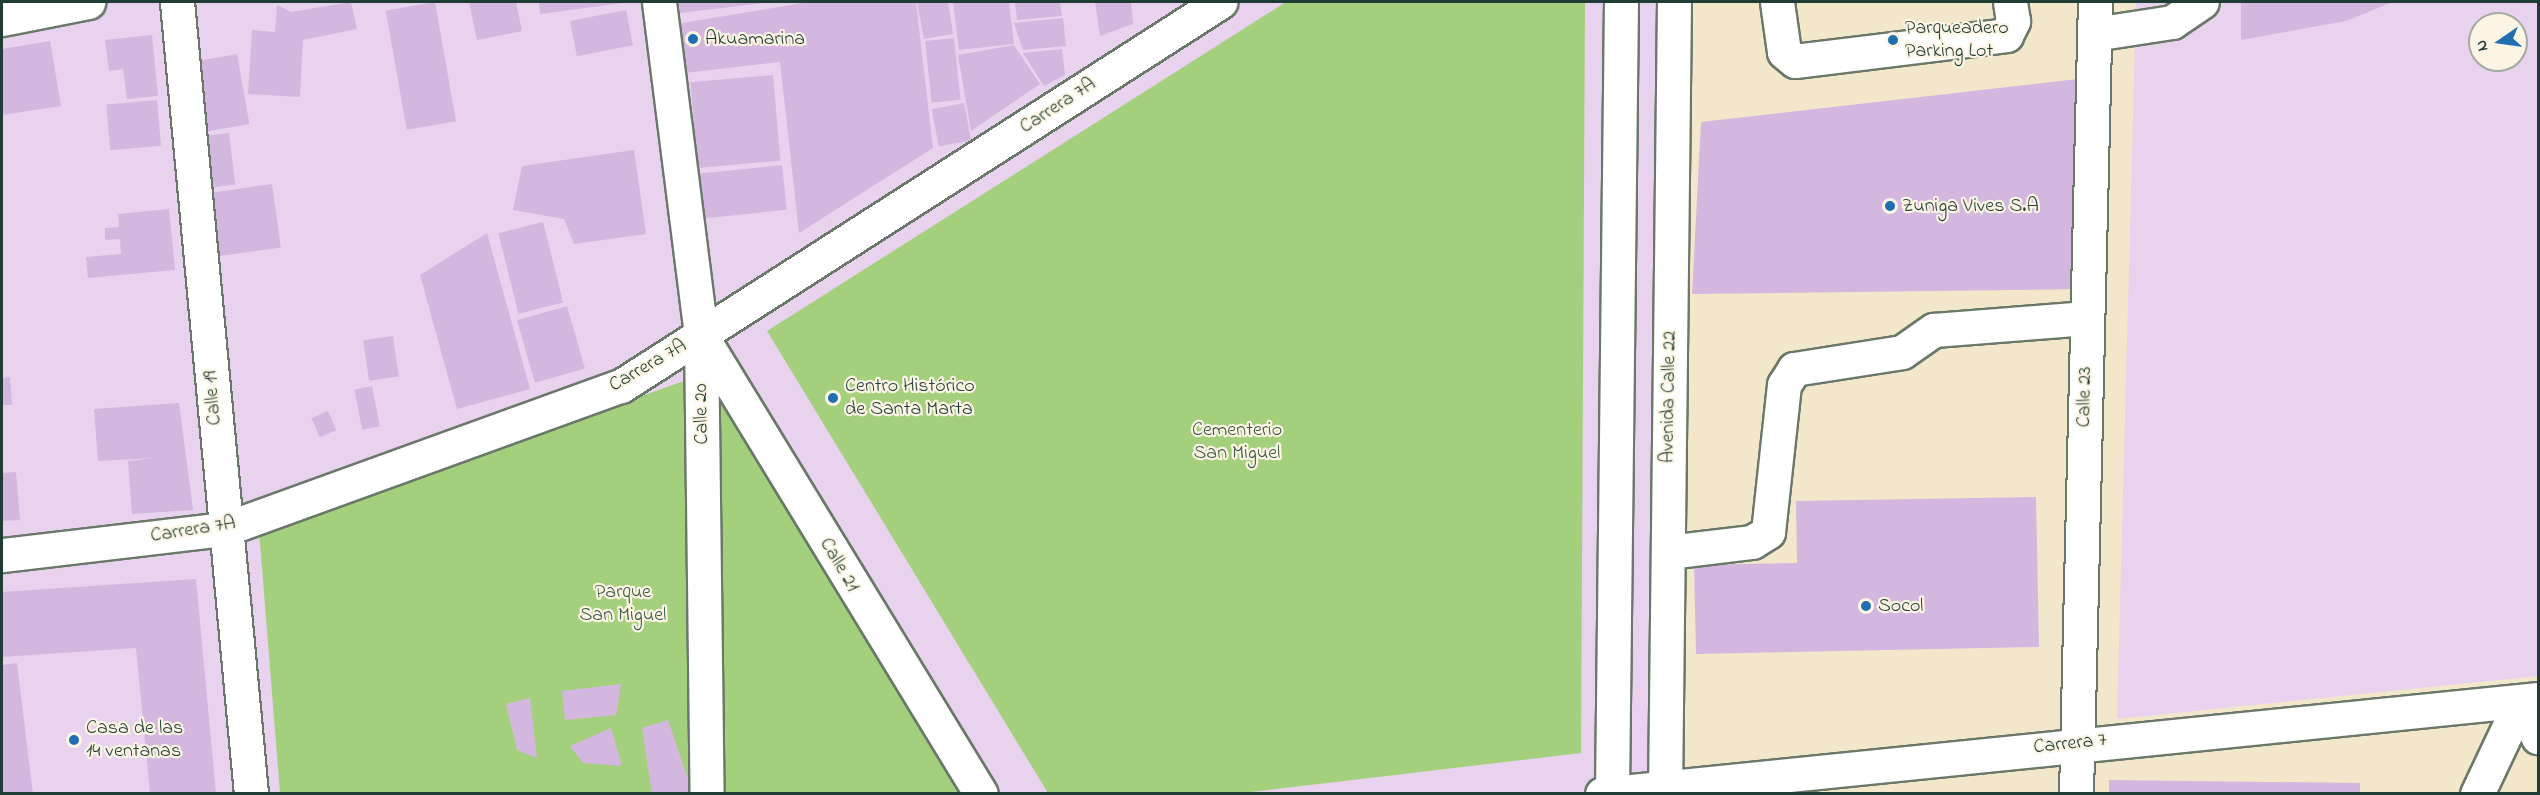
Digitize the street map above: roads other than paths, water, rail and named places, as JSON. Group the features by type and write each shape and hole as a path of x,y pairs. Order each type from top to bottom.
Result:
{"street":[{"path":"2,19 88,2"},
{"name":"Calle 19","path":"177,2 251,794"},
{"name":"Calle 20","path":"658,2 701,335 707,794"},
{"name":"Carrera 7A","path":"2,555 225,529 621,386 1220,2"},
{"path":"1609,793 1621,2"},
{"name":"Avenida Calle 22","path":"1665,791 1674,2"},
{"path":"1777,2 1784,52 1795,61 2006,35 2013,21 2010,2"},
{"name":"Calle 23","path":"2076,794 2095,2"},
{"path":"2094,34 2172,22 2202,2"},
{"path":"1668,552 1752,542 1768,532 1784,385 1794,369 1902,352 1934,330 2087,318"},
{"name":"Calle 21","path":"701,335 981,794"},
{"path":"2530,700 2538,737"},
{"path":"2476,794 2530,700"},
{"name":"Carrera 7","path":"1609,793 1665,791 2078,743 2530,700"}],"place":[{"name":"Akuamarina","path":"693,39"},
{"name":"Parqueadero Parking Lot","path":"1893,40"},
{"name":"Zuniga Vives S.A","path":"1890,206"},
{"name":"Centro Histórico de Santa Marta","path":"833,398"},
{"name":"Socol","path":"1866,606"},
{"name":"Casa de las 14 ventanas","path":"74,740"}],"park label":[{"name":"Cementerio San Miguel","path":"1237,442"},
{"name":"Parque San Miguel","path":"623,604"}]}
